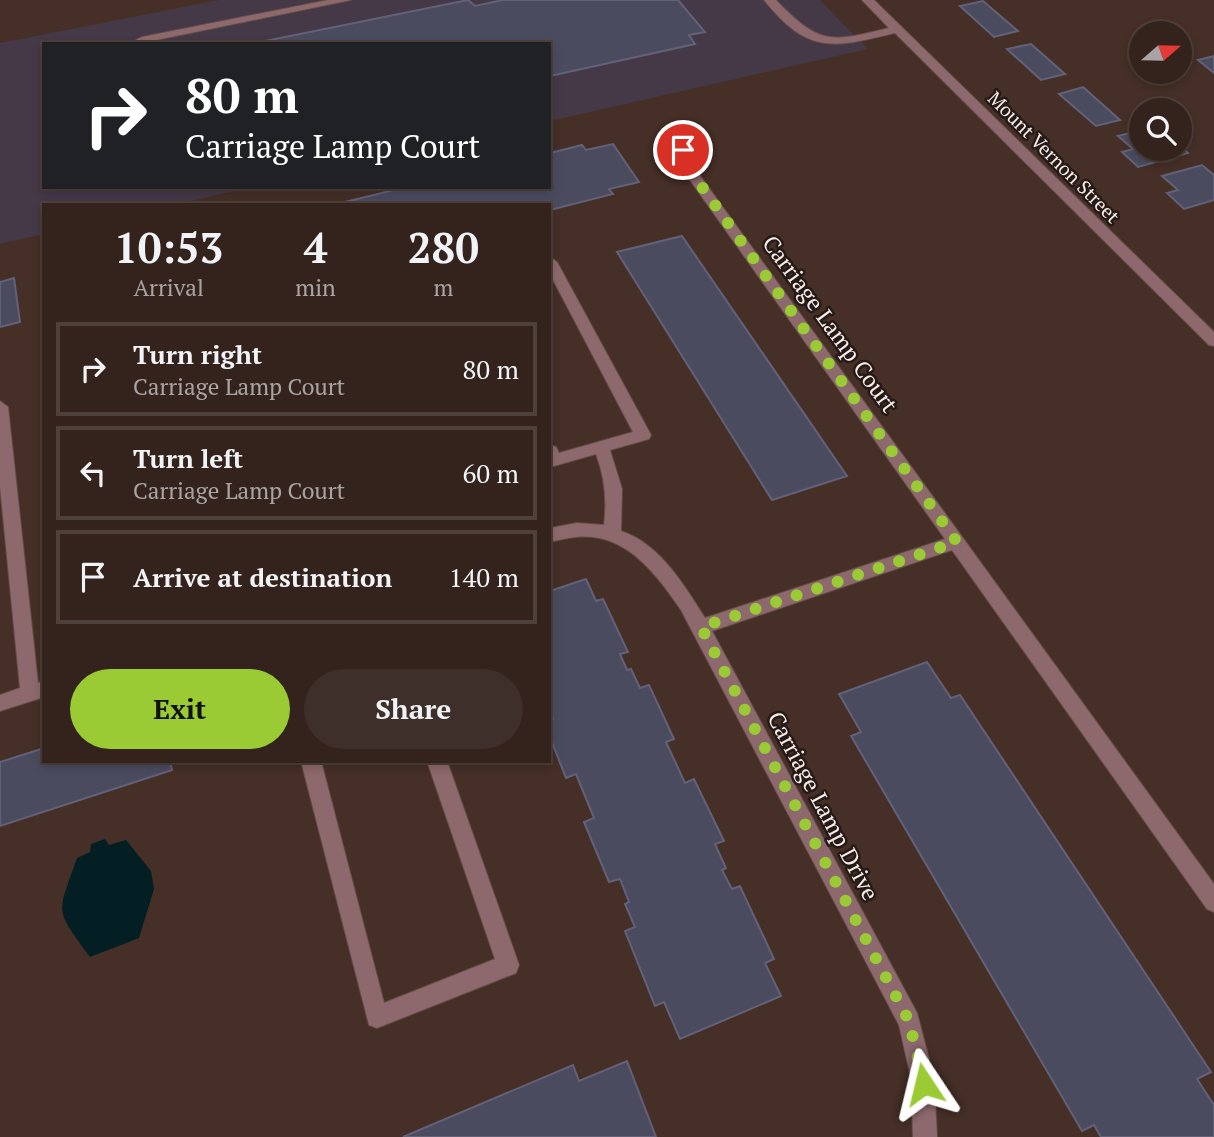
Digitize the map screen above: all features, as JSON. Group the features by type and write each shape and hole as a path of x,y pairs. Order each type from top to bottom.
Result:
{"street":[{"path":"142,40 345,0"},
{"path":"770,0 808,37 839,43 898,30"},
{"name":"Mount Vernon Street","path":"868,0 1214,341"},
{"name":"Carriage Lamp Court","path":"675,127 692,173 1214,902"},
{"path":"551,264 643,435 554,460 551,453"},
{"path":"0,407 3,473 37,691 0,703"},
{"path":"551,535 588,529 612,533 614,475 601,447"},
{"name":"Carriage Lamp Drive","path":"612,533 631,541 673,580 701,627 909,1021 921,1061 926,1107 925,1137"},
{"path":"701,627 957,542"},
{"path":"312,763 377,1017 508,965 438,763"}],"shaded area":[{"path":"219,0 820,0 868,49 551,121 551,42 42,42 42,189 243,189 182,203 42,203 42,234 0,244 0,43"}],"water":[{"path":"105,839 109,845 126,840 151,871 154,889 139,938 90,957 65,919 63,902 77,858 90,852 91,844"}],"building":[{"path":"468,0 475,6 503,0 678,0 705,32 689,35 695,44 551,76 551,42 260,42"},
{"path":"983,1 1018,31 994,37 960,6"},
{"path":"1031,44 1065,74 1041,80 1007,49"},
{"path":"1214,56 1214,73 1198,60"},
{"path":"1083,87 1120,120 1096,126 1059,94"},
{"path":"1129,133 1129,146 1118,136"},
{"path":"613,144 639,182 609,189 613,194 551,210 551,203 341,203 398,189 551,189 551,153 582,145 586,150"},
{"path":"1132,161 1159,161 1138,167"},
{"path":"1202,165 1214,175 1214,200 1184,209 1167,193 1178,190 1162,176"},
{"path":"682,236 847,476 772,500 617,252"},
{"path":"14,278 20,322 0,327 0,282"},
{"path":"586,579 596,601 603,599 628,652 620,654 627,670 631,669 640,688 649,685 674,739 666,742 685,783 694,779 724,841 715,844 726,868 722,870 732,889 740,886 774,959 765,963 781,996 680,1039 664,1002 655,1006 625,931 635,927 625,904 629,902 620,879 609,882 584,822 594,818 576,774 566,778 551,740 551,591"},
{"path":"927,662 951,698 960,695 1211,1072 1197,1079 1214,1105 1214,1137 1101,1137 1094,1125 1082,1131 851,736 861,732 839,694"},
{"path":"42,749 42,763 170,763 172,770 0,826 0,762"},
{"path":"627,1061 656,1137 403,1137 573,1065 579,1081"}],"route":[{"path":"683,150 692,173 957,542 701,627 909,1021 921,1061 924,1084"}]}
